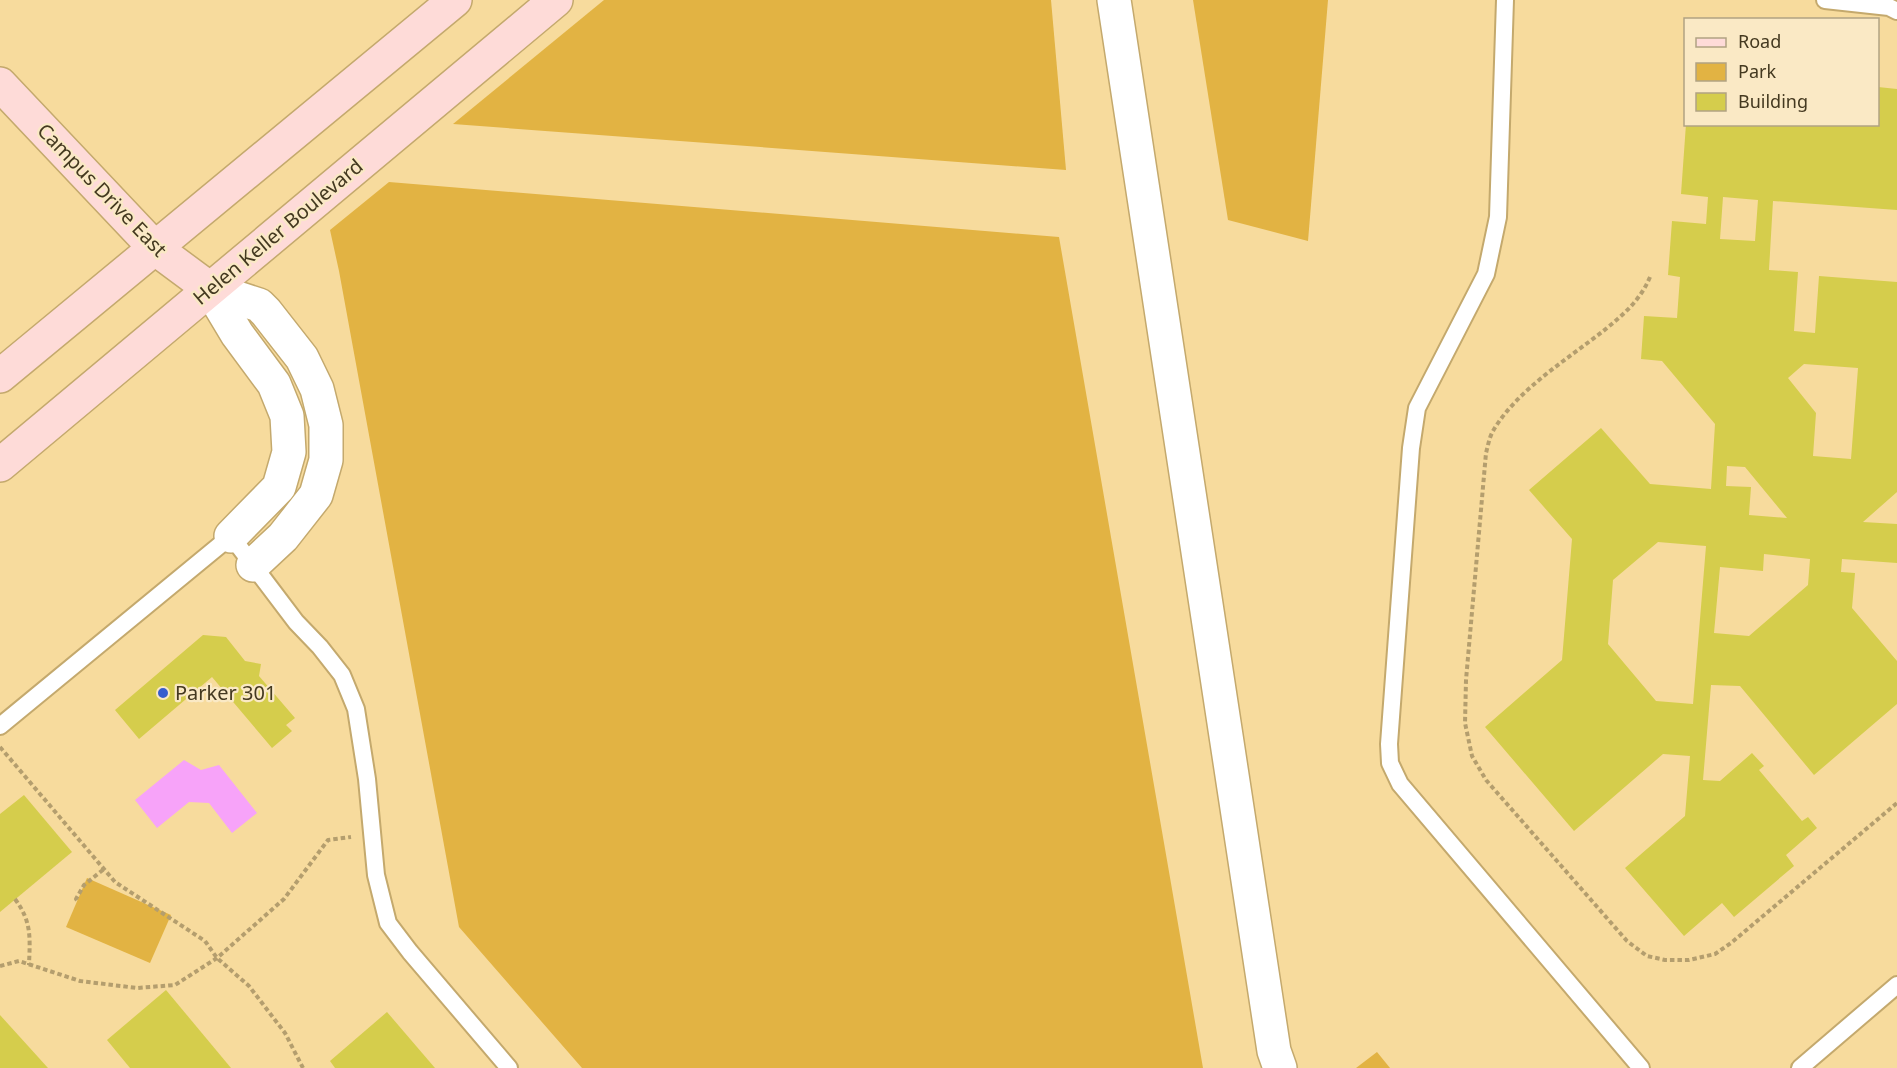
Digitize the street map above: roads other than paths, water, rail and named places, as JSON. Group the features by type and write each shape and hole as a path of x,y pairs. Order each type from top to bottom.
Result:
{"street":[{"path":"0,376 455,0"},
{"name":"Helen Keller Boulevard","path":"0,465 556,0"},
{"path":"1114,0 1274,1051 1280,1068"},
{"name":"Campus Drive East","path":"0,84 156,249 210,289"},
{"path":"210,289 237,334 274,384 287,416 289,452 279,487 231,536"},
{"path":"210,289 259,305 266,312 302,358 317,389 326,425 326,460 316,495 283,537 253,565"}],"lane":[{"path":"1505,0 1496,228 1486,274 1417,408 1411,448 1389,744 1390,763 1400,784 1641,1068"},
{"path":"1825,0 1889,7 1897,11"},
{"path":"1,724 231,536 296,622 342,675 356,709 367,779 376,875 388,923 509,1068"},
{"path":"1800,1068 1897,985"}],"place":[{"name":"Parker 301","path":"163,693"}]}
